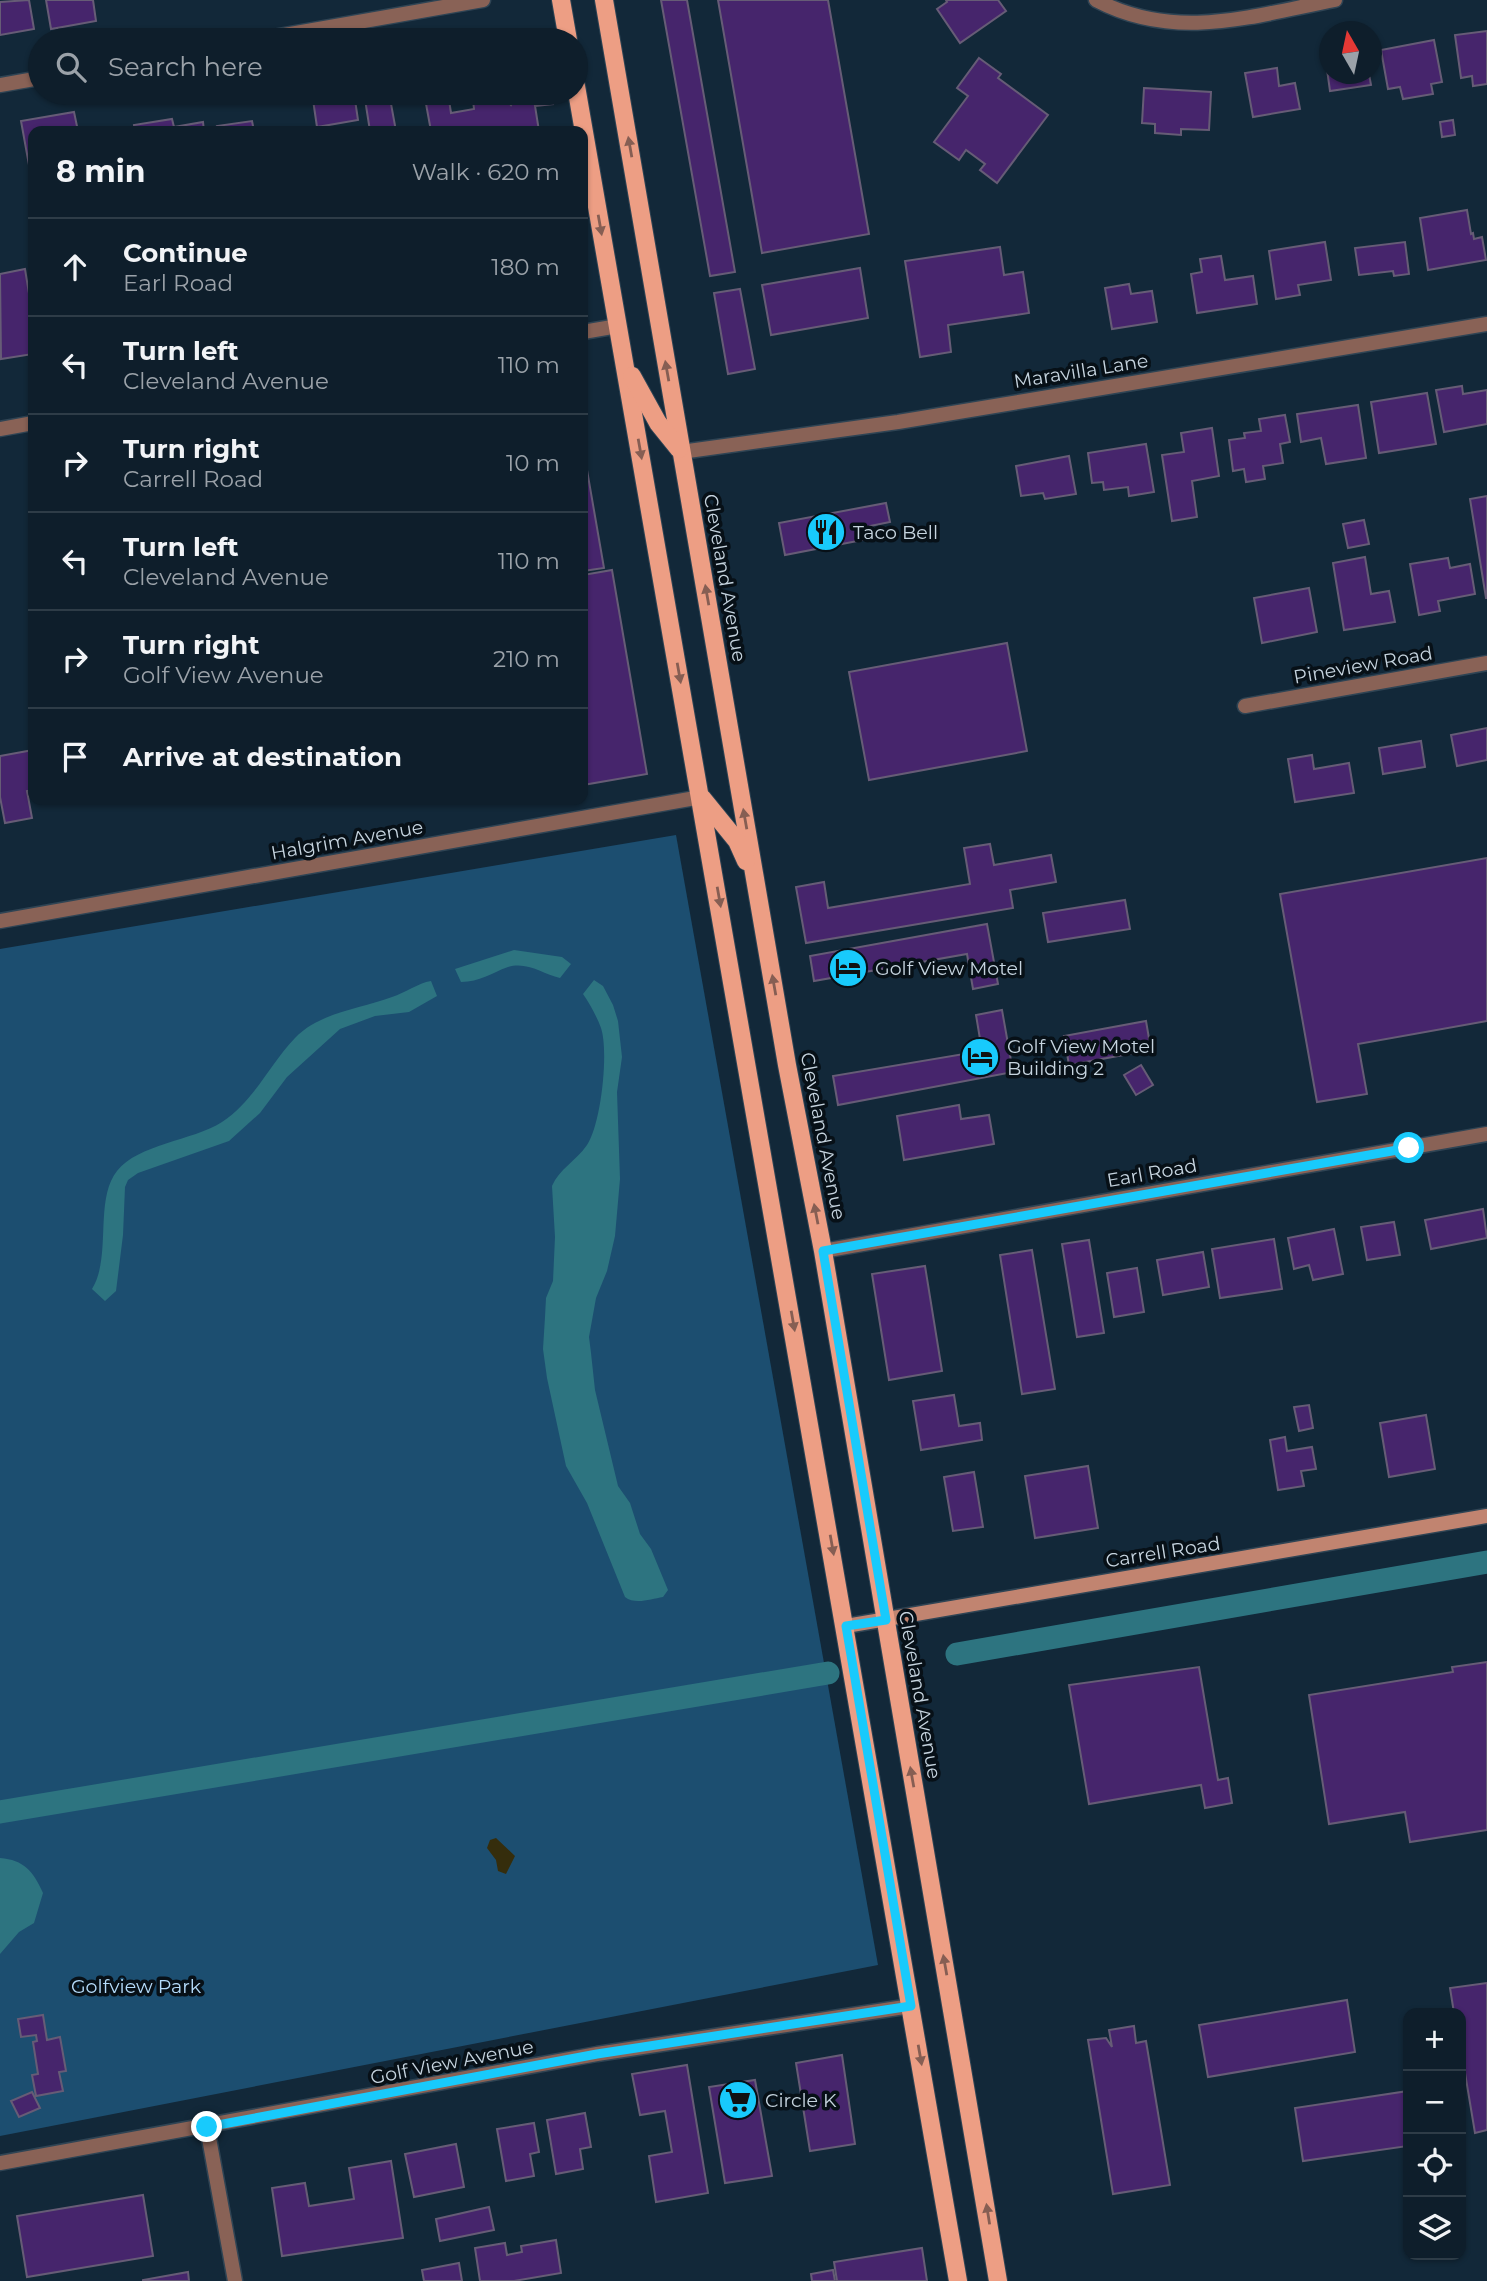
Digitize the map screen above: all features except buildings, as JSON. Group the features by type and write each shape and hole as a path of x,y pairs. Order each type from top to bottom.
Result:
{"main road":[{"path":"561,0 566,28"},
{"name":"Cleveland Avenue","path":"604,0 823,1251 998,2281"},
{"path":"579,105 583,126"},
{"path":"588,155 958,2281"},
{"path":"625,364 658,423 681,452"},
{"path":"701,797 737,841 757,886"}],"street":[{"path":"324,28 483,0"},
{"path":"1096,0 1149,21 1173,24 1230,20 1335,0"},
{"path":"0,85 28,80"},
{"name":"Maravilla Lane","path":"681,452 898,422 1487,324"},
{"path":"588,331 618,326"},
{"path":"0,429 28,424"},
{"name":"Pineview Road","path":"1245,706 1487,663"},
{"name":"Halgrim Avenue","path":"0,921 701,797"},
{"name":"Earl Road","path":"823,1251 1487,1134"},
{"name":"Carrell Road","path":"846,1626 1487,1516"},
{"name":"Golf View Avenue","path":"0,2163 597,2054 911,2006"},
{"path":"207,2127 235,2281"}],"green space":[{"name":"Golfview Park","path":"676,835 878,1965 0,2136 0,949"}],"sand":[{"path":"496,1838 515,1856 506,1874 498,1871 496,1860 487,1848 490,1840"}],"shaded area":[{"path":"514,950 562,957 571,964 560,978 528,967 515,966 468,982 461,982 455,969"},
{"path":"594,980 603,986 613,1005 618,1021 622,1057 617,1092 620,1179 615,1236 607,1271 596,1298 589,1337 595,1390 618,1486 630,1503 640,1534 651,1549 668,1590 663,1597 643,1601 633,1601 625,1597 587,1503 566,1466 543,1349 546,1298 553,1281 555,1237 552,1186 587,1145 600,1106 604,1070 603,1039 601,1028 583,994"},
{"path":"431,981 437,996 409,1012 375,1016 340,1029 287,1077 260,1113 229,1141 138,1173 128,1180 125,1187 123,1235 116,1291 105,1301 92,1289 101,1261 106,1197 110,1183 126,1162 222,1122 253,1093 295,1038 316,1022"},
{"path":"0,1858 15,1861 27,1868 43,1893 34,1923 19,1932 0,1954"}],"waterway":[{"path":"957,1654 1487,1562"},
{"path":"0,1812 828,1673"}],"place":[{"name":"Taco Bell","path":"826,532"},
{"name":"Golf View Motel","path":"848,968"},
{"name":"Golf View Motel Building 2","path":"980,1057"},
{"name":"Circle K","path":"738,2100"}],"route":[{"path":"207,2127 597,2054 911,2006 846,1626 886,1620 823,1251 1409,1148"}]}
